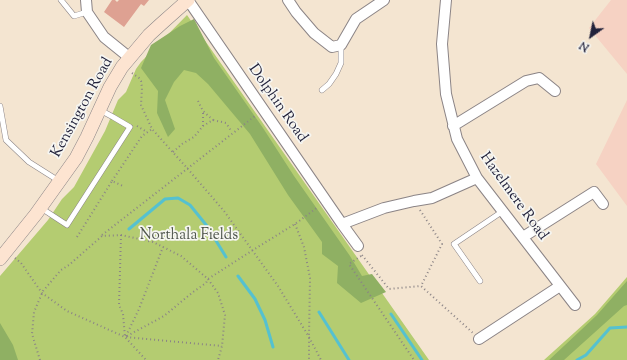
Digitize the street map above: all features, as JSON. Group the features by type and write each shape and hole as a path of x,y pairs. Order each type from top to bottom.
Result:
{"street":[{"path":"86,0 87,12 104,37 130,58"},
{"name":"Kensington Road","path":"3,255 40,208 80,151 113,81 149,35 188,0"},
{"name":"Dolphin Road","path":"188,0 360,251"},
{"path":"288,0 314,33 332,47 341,45 356,19 384,0"},
{"name":"Hazelmere Road","path":"446,0 442,44 446,94 457,139 477,178 575,305"},
{"path":"453,126 526,80 539,78 555,91"},
{"path":"342,224 384,208 432,198 477,178"},
{"path":"523,237 594,192 603,204"},
{"path":"479,339 560,286"}],"lane":[{"path":"61,0 74,16 87,12"},
{"path":"322,90 329,84 341,63 341,45"},
{"path":"0,106 6,140 29,162 59,182"},
{"path":"40,208 66,225 130,127 99,109"},
{"path":"480,281 454,244 502,211"}],"path":[{"path":"132,74 141,81 141,105 152,129 224,211 253,250 278,286 309,337 320,360"},
{"path":"198,101 204,111 213,120 226,123 232,132"},
{"path":"40,360 32,334 34,312 43,291 61,270 232,132 263,109"},
{"path":"203,126 204,111"},
{"path":"173,152 182,144 194,137 203,126 213,120"},
{"path":"77,237 142,136 152,129"},
{"path":"112,181 123,186"},
{"path":"125,337 164,316 206,283 208,279 295,224 326,200"},
{"path":"414,201 442,244 421,286"},
{"path":"295,224 304,248 310,278 310,360"},
{"path":"102,236 121,235 153,242 181,256 208,279 218,293 225,316 222,346 218,360"},
{"path":"121,235 119,305 123,314 125,337 146,360"},
{"path":"125,337 139,309 163,247"},
{"path":"414,360 349,264 360,251 389,288 421,286 479,339"},
{"path":"3,255 21,263 42,293 67,311 125,337 222,346"}],"shaded area":[{"path":"611,0 627,0 627,74 589,28"},
{"path":"627,100 627,206 596,164"}],"green space":[{"name":"Northala Fields","path":"187,15 429,360 0,360 0,276 48,220 62,199 74,187 105,131 118,100 126,92 136,69 141,62"},
{"path":"194,19 214,58 350,256 362,276 372,274 386,292 361,303 337,283 338,266 322,254 322,242 288,195 250,134 208,84 196,73 184,70 174,82 165,100 175,129 168,137 157,113 158,91 141,68 151,45 180,26"},
{"path":"627,277 627,360 544,360 595,314"},
{"path":"627,281 627,305 624,306 564,360 549,360 597,315"},
{"path":"0,323 13,345 18,360 0,360"}],"building":[{"path":"112,0 117,2 119,0 149,0 144,6 141,4 124,27 104,12"}],"waterway":[{"path":"129,229 165,199 178,198 190,205 207,226 226,257"},
{"path":"238,276 255,299 265,320 273,347"},
{"path":"319,312 349,360"},
{"path":"391,314 422,360"},
{"path":"577,360 586,355 610,328 627,327"}]}
